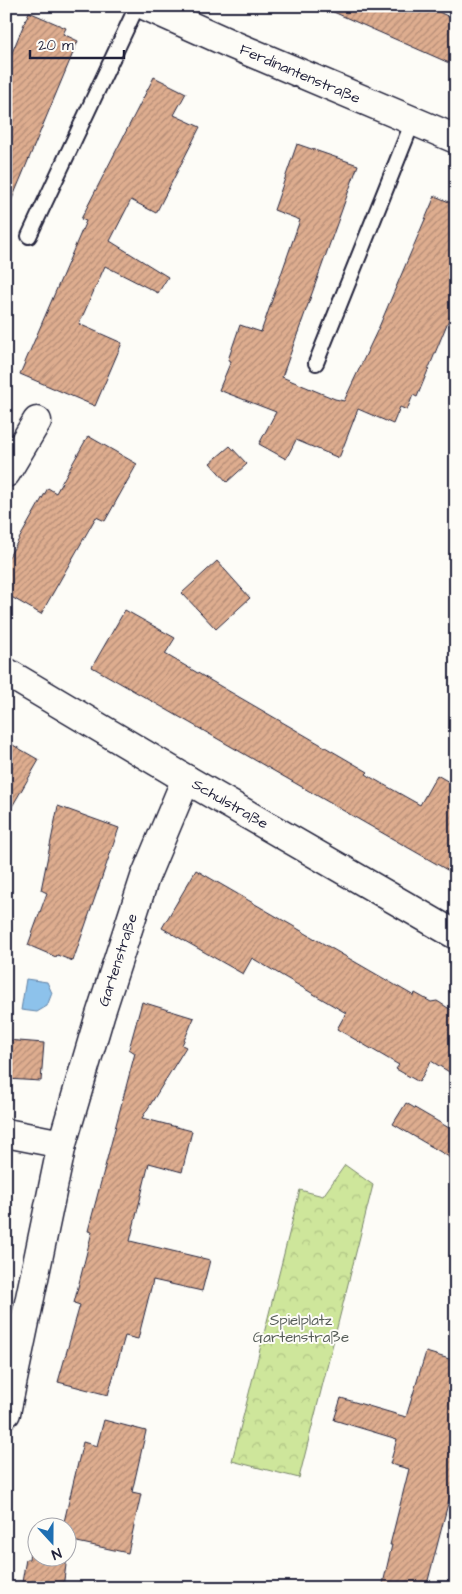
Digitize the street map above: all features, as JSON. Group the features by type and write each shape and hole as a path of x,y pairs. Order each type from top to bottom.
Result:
{"street":[{"name":"Ferdinantenstraße","path":"146,6 456,139"},
{"path":"6,473 37,421"},
{"name":"Schulstraße","path":"6,672 186,779 456,934"},
{"name":"Gartenstraße","path":"6,1413 62,1144 100,1015 145,877 186,779"},
{"path":"6,1133 62,1144"}],"lane":[{"path":"29,236 137,6"},
{"path":"316,363 413,121"}],"green space":[{"name":"Spielplatz Gartenstraße","path":"345,1165 373,1185 299,1478 232,1461 300,1190 323,1196"}],"water":[{"path":"26,979 47,982 52,993 47,1006 37,1012 21,1010"}],"building":[{"path":"320,6 426,6 456,20 456,66"},
{"path":"29,12 66,28 63,34 78,41 7,211 6,67"},
{"path":"154,77 186,93 174,115 200,127 156,213 131,200 110,241 168,277 158,293 105,266 79,324 122,343 95,406 20,374 86,221 81,219"},
{"path":"297,144 358,165 282,377 335,399 344,401 379,327 435,196 456,205 456,302 417,397 413,395 407,410 400,407 393,424 358,409 339,458 296,440 286,459 259,444 276,412 219,390 231,361 228,360 240,325 261,332 300,220 274,210"},
{"path":"88,436 137,464 105,521 96,517 41,614 6,594 6,562 48,488 56,493"},
{"path":"230,446 247,464 227,482 210,463"},
{"path":"217,561 250,598 216,629 182,593"},
{"path":"125,610 175,638 165,654 368,772 366,774 372,778 420,805 437,775 456,786 456,875 92,667"},
{"path":"6,741 39,760 6,817"},
{"path":"58,806 119,828 73,961 57,955 56,957 28,945 47,893 41,890"},
{"path":"196,870 414,996 415,993 431,1002 437,1001 456,1013 456,1076 431,1061 419,1082 396,1069 399,1065 337,1029 346,1013 252,958 243,974 162,928"},
{"path":"142,1002 194,1018 182,1045 186,1047 142,1118 192,1131 182,1172 149,1163 130,1241 210,1260 202,1291 153,1280 138,1339 125,1336 108,1395 58,1382 80,1305 74,1303 92,1232 88,1231 135,1053 129,1049"},
{"path":"6,1040 44,1043 41,1081 6,1079"},
{"path":"406,1103 456,1132 456,1161 393,1124"},
{"path":"426,1352 456,1361 456,1473 426,1588 382,1588 392,1545 390,1545 409,1469 390,1464 397,1439 334,1420 341,1398 406,1417"},
{"path":"104,1420 146,1431 132,1492 141,1494 128,1553 78,1542 78,1516 65,1516 83,1442 97,1446"},
{"path":"26,1559 28,1559 28,1566 66,1566 63,1588 21,1588"}]}
